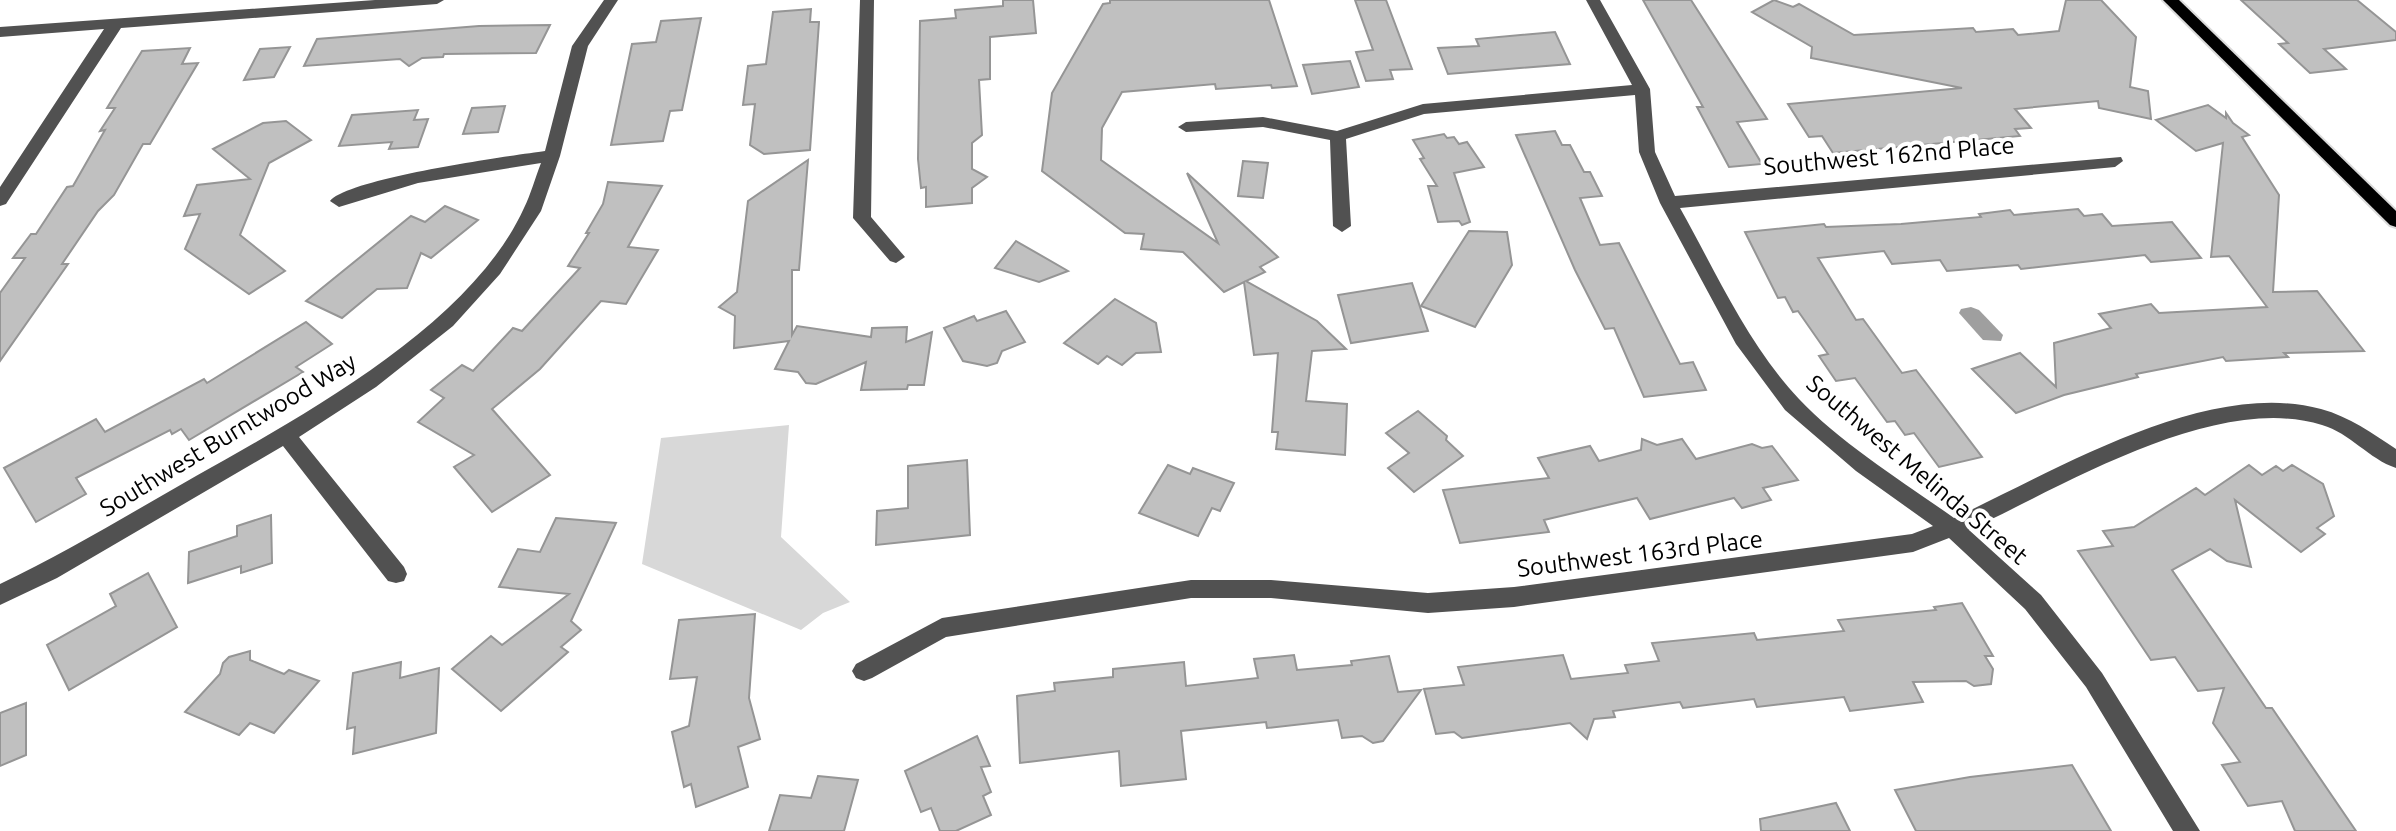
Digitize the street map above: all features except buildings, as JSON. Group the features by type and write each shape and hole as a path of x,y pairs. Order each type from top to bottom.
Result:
{"main road":[{"path":"2170,0 2396,221"}],"street":[{"path":"0,32 437,0"},
{"name":"Southwest Burntwood Way","path":"0,595 49,571 286,435 369,382 446,321 494,269 532,211 552,156 580,46 611,0"},
{"path":"867,0 862,218 896,257"},
{"name":"Southwest Melinda Street","path":"1593,0 1642,89 1647,152 1669,203 1743,339 1792,405 1863,465 1954,529 2033,602 2094,680 2187,831"},
{"path":"0,200 116,23"},
{"path":"1186,127 1263,122 1338,136 1423,109 1642,89"},
{"path":"1338,136 1342,226"},
{"path":"339,201 392,181 452,168 552,156"},
{"name":"Southwest 162nd Place","path":"1669,203 1831,184 1926,181 2115,161"},
{"name":"Southwest 163rd Place","path":"864,671 942,628 1191,589 1271,589 1428,603 1514,597 1913,543 1954,529 2128,444 2188,422 2216,416 2272,411 2313,414 2352,431 2396,460"},
{"path":"286,435 396,574"}],"shaded area":[{"path":"1971,307 1979,310 2003,335 2001,341 1983,340 1959,313 1961,309"},
{"path":"789,425 781,537 850,602 823,613 801,630 642,564 661,438"}]}
